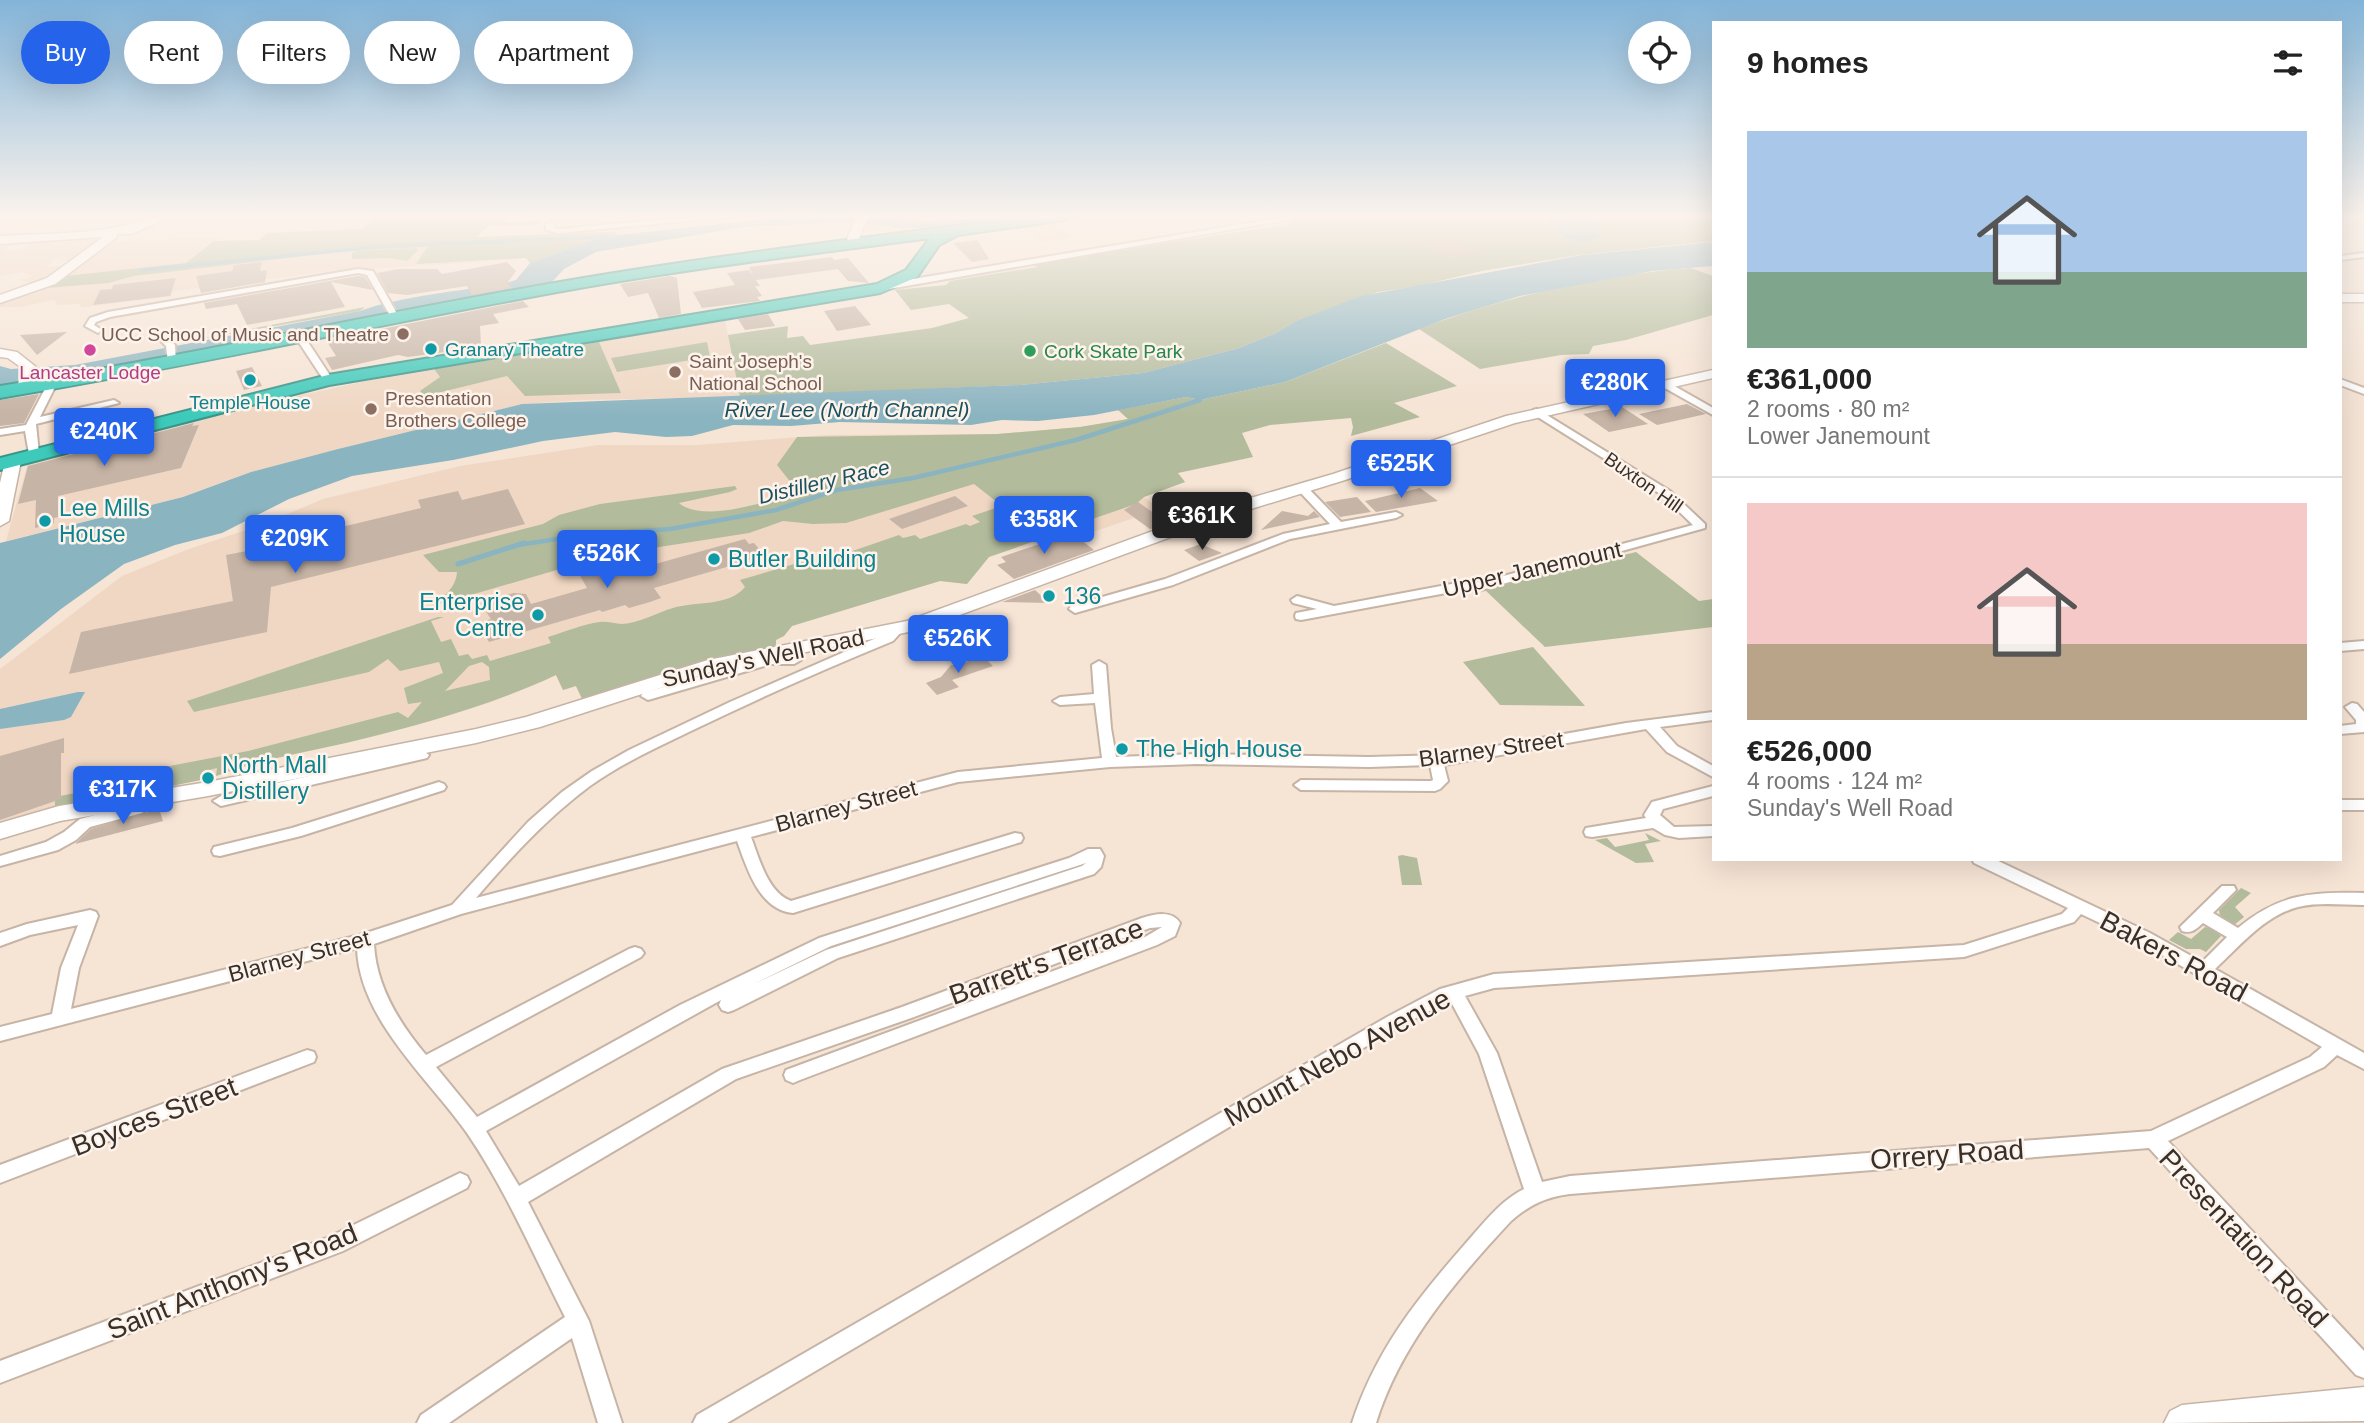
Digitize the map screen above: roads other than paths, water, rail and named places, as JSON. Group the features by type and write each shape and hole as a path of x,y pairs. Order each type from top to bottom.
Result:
{"highway":[{"path":"0,393 24,386 51,384 172,355 301,338 395,317 584,282"},
{"path":"7,462 328,380 880,288 896,282"}],"main road":[{"path":"0,299 47,282"},
{"path":"2342,298 2364,298"},
{"path":"0,352 12,355 27,365 24,386"},
{"name":"Sunday's Well Road","path":"0,831 60,814 154,799 488,733 533,722 715,664 897,629 945,615 1219,513 1537,412 1712,374"},
{"path":"0,521 7,462"},
{"path":"2182,1423 2364,1404"}],"street":[{"path":"98,330 89,326 93,320 108,315 291,282"},
{"path":"375,282 395,317"},
{"path":"880,288 912,282"},
{"path":"160,335 172,355"},
{"path":"301,338 328,380"},
{"path":"2342,383 2364,391"},
{"path":"34,454 31,424 51,384"},
{"path":"1666,385 1712,412"},
{"path":"0,432 114,403"},
{"name":"Buxton Hill","path":"1537,412 1666,494 1700,523 1698,529 1689,531"},
{"path":"1302,488 1336,524"},
{"path":"1075,609 1169,582 1287,536 1396,514"},
{"name":"Upper Janemount","path":"1301,616 1442,590 1481,586 1689,531"},
{"name":"Upper Janemount","path":"1297,600 1333,610"},
{"path":"458,909 528,831 555,805 596,775 741,701 888,638 897,629"},
{"path":"2342,647 2364,645"},
{"path":"648,696 769,660 794,660"},
{"path":"1099,664 1110,762"},
{"path":"1060,701 1101,698"},
{"path":"2342,730 2360,729 2363,725 2362,719 2352,707"},
{"name":"Blarney Street","path":"0,1034 365,940 458,909 946,779 1110,762 1229,759 1436,761 1650,724 1712,716"},
{"path":"1650,724 1672,749 1712,771"},
{"path":"221,801 422,755"},
{"path":"1301,785 1435,786 1441,780 1436,761"},
{"path":"220,851 295,832 439,787"},
{"path":"1655,822 1652,815 1657,806 1712,791"},
{"path":"0,862 52,845 65,839 85,823 137,809 154,799"},
{"path":"2342,805 2364,804"},
{"path":"1592,832 1655,822 1675,832 1712,831"},
{"path":"742,833 756,870 778,902 791,907 1015,838"},
{"path":"474,1129 686,1010 825,942 1075,862 1094,853 1096,856 1093,867 1088,870 832,954 728,1005"},
{"name":"Bakers Road","path":"1984,861 2204,970 2364,1062"},
{"path":"2188,927 2228,890"},
{"path":"2204,970 2239,936 2264,917 2293,903 2319,899 2364,899"},
{"name":"Mount Nebo Avenue","path":"705,1423 1233,1113 1428,1002 1454,992 1489,982 1972,950 2068,918 2079,906"},
{"path":"2203,915 2239,936"},
{"path":"0,940 27,930 90,916 70,968 61,1018"},
{"name":"Barrett's Terrace","path":"516,1199 729,1074 908,1012 1148,922 1162,920 1172,923 1165,935 793,1075"},
{"path":"365,940 366,963 375,992 420,1058 474,1129 516,1199 578,1321 610,1423"},
{"path":"420,1058 635,953"},
{"path":"1364,1423 1382,1376 1409,1326 1502,1218 1517,1204 1536,1193 1488,1053 1454,992"},
{"name":"Orrery Road","path":"1536,1193 1584,1184 2153,1139 2317,1062 2336,1045"},
{"name":"Boyces Street","path":"0,1174 307,1057"},
{"name":"Presentation Road","path":"2153,1139 2364,1367"},
{"name":"Saint Anthony's Road","path":"0,1372 336,1244 460,1182"},
{"path":"429,1423 578,1321"}],"water":[{"path":"506,282 552,282 0,388 0,366 11,369 75,365 360,311 414,297"},
{"name":"River Lee (North Channel)","path":"1434,282 1592,282 1520,296 1448,318 1285,382 1200,400 1186,397 1094,415 1038,421 1002,420 971,425 840,422 791,426 733,425 692,436 666,437 615,432 543,441 453,460 352,476 289,499 222,533 175,545 124,564 61,609 0,659 0,543 183,497 251,472 522,404 1020,385 1143,373 1239,348 1276,333 1296,321 1361,296"},
{"path":"85,692 71,717 0,729 0,709"}],"waterway":[{"name":"Distillery Race","path":"518,545 583,535 670,529 776,510 837,490 913,478 1076,440 1200,400 1202,394"},
{"name":"Distillery Race","path":"458,564 524,543"}],"place":[{"name":"UCC School of Music and Theatre","path":"403,334"},
{"name":"Granary Theatre","path":"431,349"},
{"name":"Lancaster Lodge","path":"90,350"},
{"name":"Cork Skate Park","path":"1030,351"},
{"name":"Saint Joseph's National School","path":"675,372"},
{"name":"Temple House","path":"250,380"},
{"name":"Presentation Brothers College","path":"371,409"},
{"name":"Lee Mills House","path":"45,521"},
{"name":"Butler Building","path":"714,559"},
{"name":"136","path":"1049,596"},
{"name":"Enterprise Centre","path":"538,615"},
{"name":"The High House","path":"1122,749"},
{"name":"North Mall Distillery","path":"208,778"}]}
